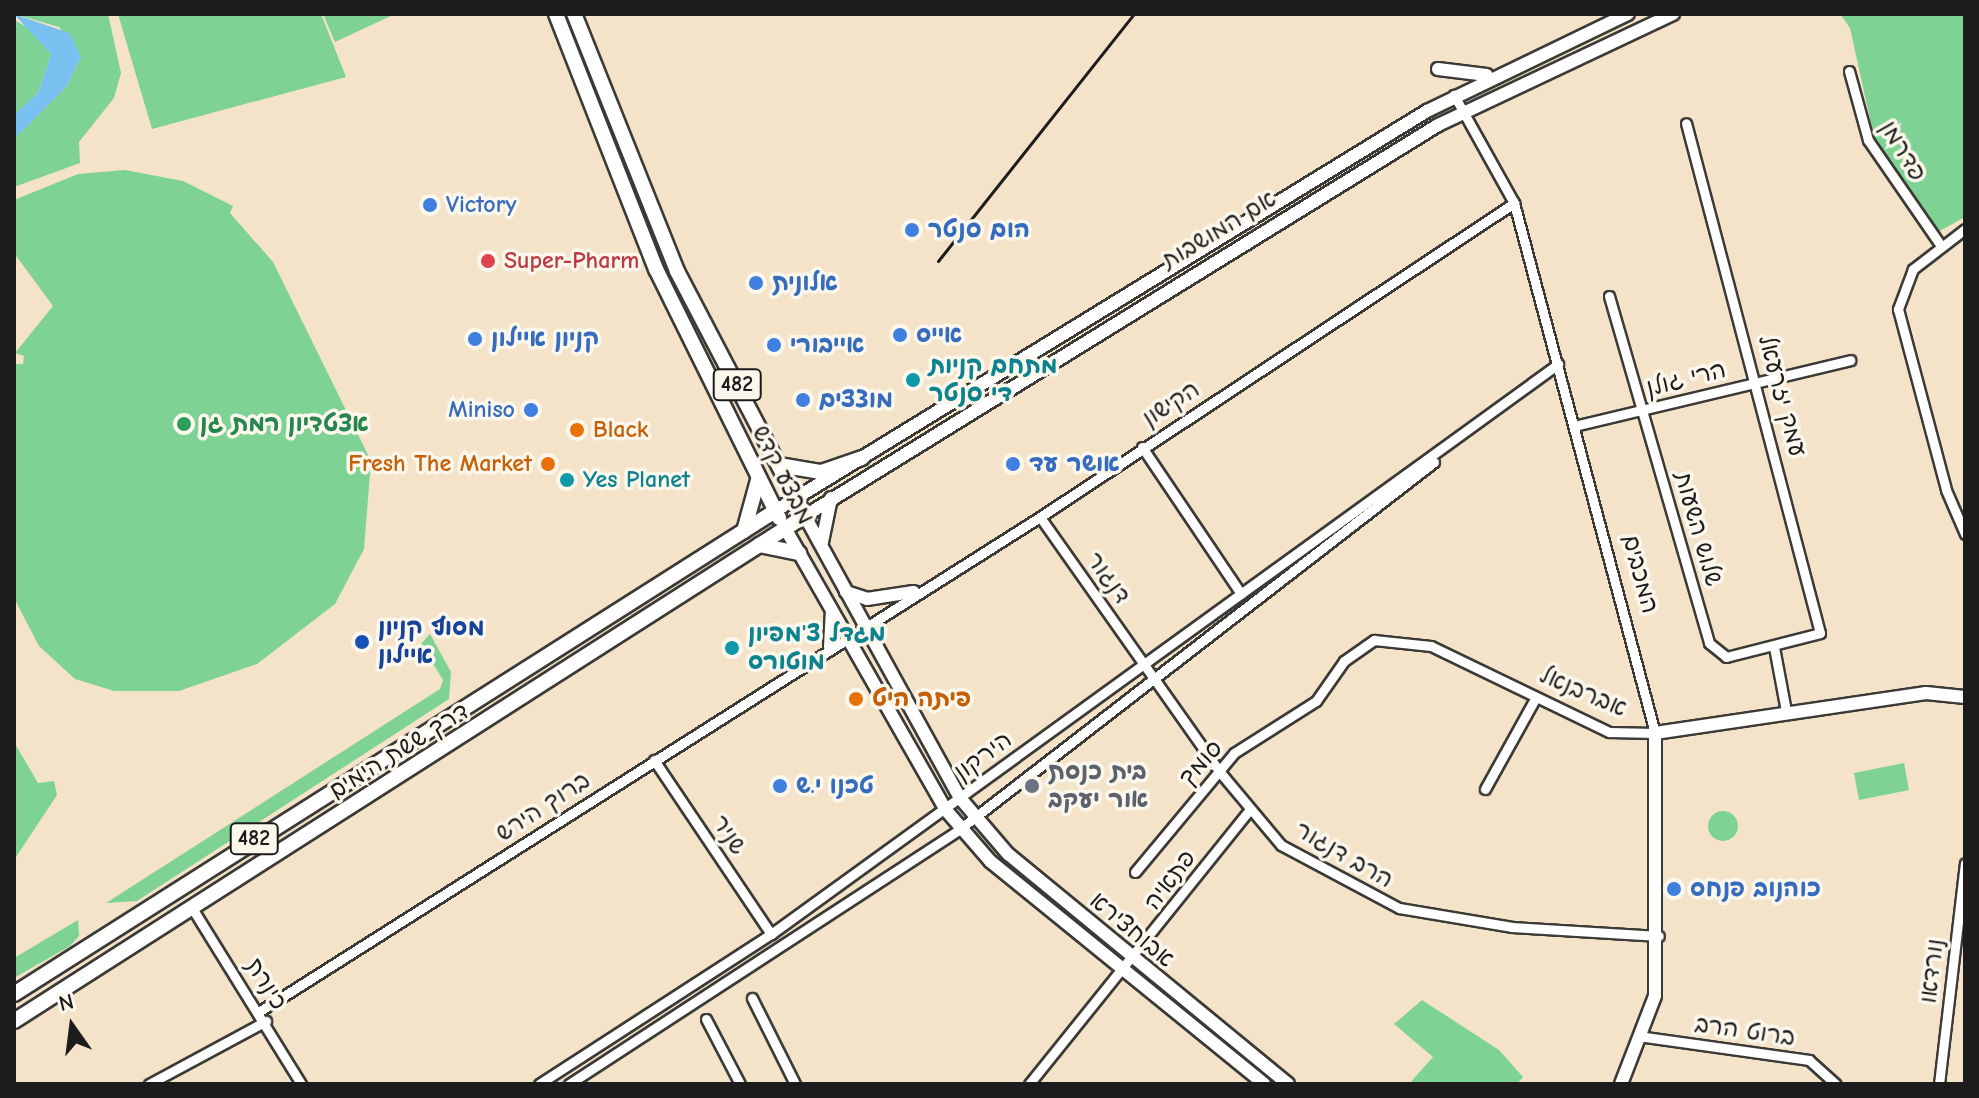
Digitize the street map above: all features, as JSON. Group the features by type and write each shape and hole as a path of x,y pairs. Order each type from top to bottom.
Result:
{"main road":[{"name":"מבצע קדש","path":"556,14 609,154 758,480 785,528"},
{"name":"מבצע קדש","path":"574,14 624,148 677,271 805,516"},
{"path":"779,465 821,472 862,458"},
{"path":"744,531 758,480"},
{"name":"דרך ששת הימים","path":"14,994 775,511"},
{"name":"דרך ששת הימים","path":"14,1021 805,516"},
{"path":"759,545 799,553"}],"street":[{"name":"אם המושבות","path":"775,511 1454,95 1628,14"},
{"name":"אם המושבות","path":"805,516 1463,111 1673,14"},
{"path":"1438,69 1466,77 1498,73"},
{"name":"פדרמן","path":"1849,71 1868,140 1939,243"},
{"name":"המכבים","path":"1454,95 1514,203 1578,425 1655,733 1659,936 1655,996 1621,1084"},
{"name":"עמק יזרעאל","path":"1686,123 1759,382 1821,623 1820,633 1774,647"},
{"name":"הקישון","path":"847,636 913,592 1040,517 1514,203"},
{"path":"1965,229 1939,243 1913,269 1898,309 1946,490 1965,534"},
{"name":"שלוש השעות","path":"1609,296 1709,643 1726,657 1774,647"},
{"name":"הרי גולן","path":"1578,425 1850,360"},
{"name":"הירקון","path":"539,1084 771,934 1145,662 1444,451 1558,364"},
{"path":"1142,447 1241,594"},
{"name":"הירקון","path":"569,1084 961,828 1154,674 1416,483 1444,451"},
{"path":"823,545 832,497"},
{"name":"מבצע קדש","path":"805,516 960,798"},
{"name":"דנגור","path":"1040,517 1145,662"},
{"name":"מבצע קדש","path":"785,528 945,809 990,861 1130,966"},
{"path":"846,592 867,599 913,592"},
{"path":"830,647 832,609"},
{"name":"ברוך הירש","path":"149,1084 263,1016 847,636"},
{"name":"אברבנאל","path":"1316,701 1354,652 1397,637 1609,732 1655,733 1786,711 1926,693 1965,697"},
{"path":"1774,647 1786,711"},
{"name":"הרב דנגור","path":"1145,662 1219,771 1281,845 1399,908 1512,927 1659,936"},
{"path":"1485,789 1536,697"},
{"name":"סומך","path":"1135,872 1219,771 1316,701"},
{"name":"שניר","path":"654,760 771,934"},
{"name":"אבוחצירא","path":"960,798 1008,854 1130,966 1288,1084"},
{"name":"פתאיה","path":"1029,1084 1130,966 1249,810"},
{"name":"נורדאו","path":"1939,1084 1965,864"},
{"name":"כינרת","path":"192,908 263,1016 301,1084"},
{"path":"1130,966 1264,1084"},
{"path":"752,998 795,1084"},
{"path":"706,1019 740,1084"},
{"name":"ברוט הרב","path":"1638,1036 1809,1060 1836,1084"}],"green space":[{"path":"14,14 108,14 121,73 114,98 79,142 80,163 14,187 14,139 67,86 81,57 59,27"},
{"path":"118,14 321,14 346,77 152,129"},
{"path":"323,14 395,14 335,42"},
{"path":"1840,14 1965,14 1965,217 1936,233 1877,151 1850,28"},
{"path":"14,20 35,31 51,54 38,93 14,115"},
{"name":"אצטדיון רמת גן","path":"125,170 183,181 233,206 230,213 273,262 371,461 364,549 335,604 257,664 179,691 114,691 75,679 39,646 14,598 14,364 23,364 24,356 15,353 53,306 14,253 14,200 78,174"},
{"path":"430,634 451,672 449,699 137,901 106,903 440,689 443,680 421,644"},
{"path":"14,742 38,783 54,781 57,795 14,860"},
{"path":"1904,763 1909,790 1859,800 1854,773"},
{"path":"1723,811 1734,815 1738,826 1734,837 1723,841 1712,837 1708,826 1712,815"},
{"path":"78,920 79,936 70,946 14,978 14,958"},
{"path":"1422,1000 1499,1050 1523,1077 1517,1084 1409,1084 1433,1057 1394,1024"}],"water":[{"path":"14,14 69,33 81,57 67,86 14,139 14,115 38,93 51,54"}],"railway":[{"path":"938,261 1134,14"}],"place":[{"name":"Victory","path":"430,205"},
{"name":"הום סנטר","path":"912,230"},
{"name":"Super-Pharm","path":"488,261"},
{"name":"אלונית","path":"756,283"},
{"name":"אייס","path":"900,335"},
{"name":"קניון איילון","path":"475,339"},
{"name":"אייבורי","path":"774,345"},
{"name":"מתחם קניות די סנטר","path":"913,380"},
{"name":"מוצצים","path":"803,400"},
{"name":"Miniso","path":"531,410"},
{"name":"אצטדיון רמת גן","path":"184,424"},
{"name":"Black","path":"577,430"},
{"name":"Fresh The Market","path":"548,464"},
{"name":"אושר עד","path":"1013,464"},
{"name":"Yes Planet","path":"567,480"},
{"name":"מסוף קניון איילון","path":"362,642"},
{"name":"מגדל צ'מפיון מוטורס","path":"732,648"},
{"name":"פיתה היט","path":"856,699"},
{"name":"טכנו י.ש","path":"780,786"},
{"name":"בית כנסת אור יעקב","path":"1032,786"},
{"name":"כוהנוב פנחס","path":"1674,889"}]}
